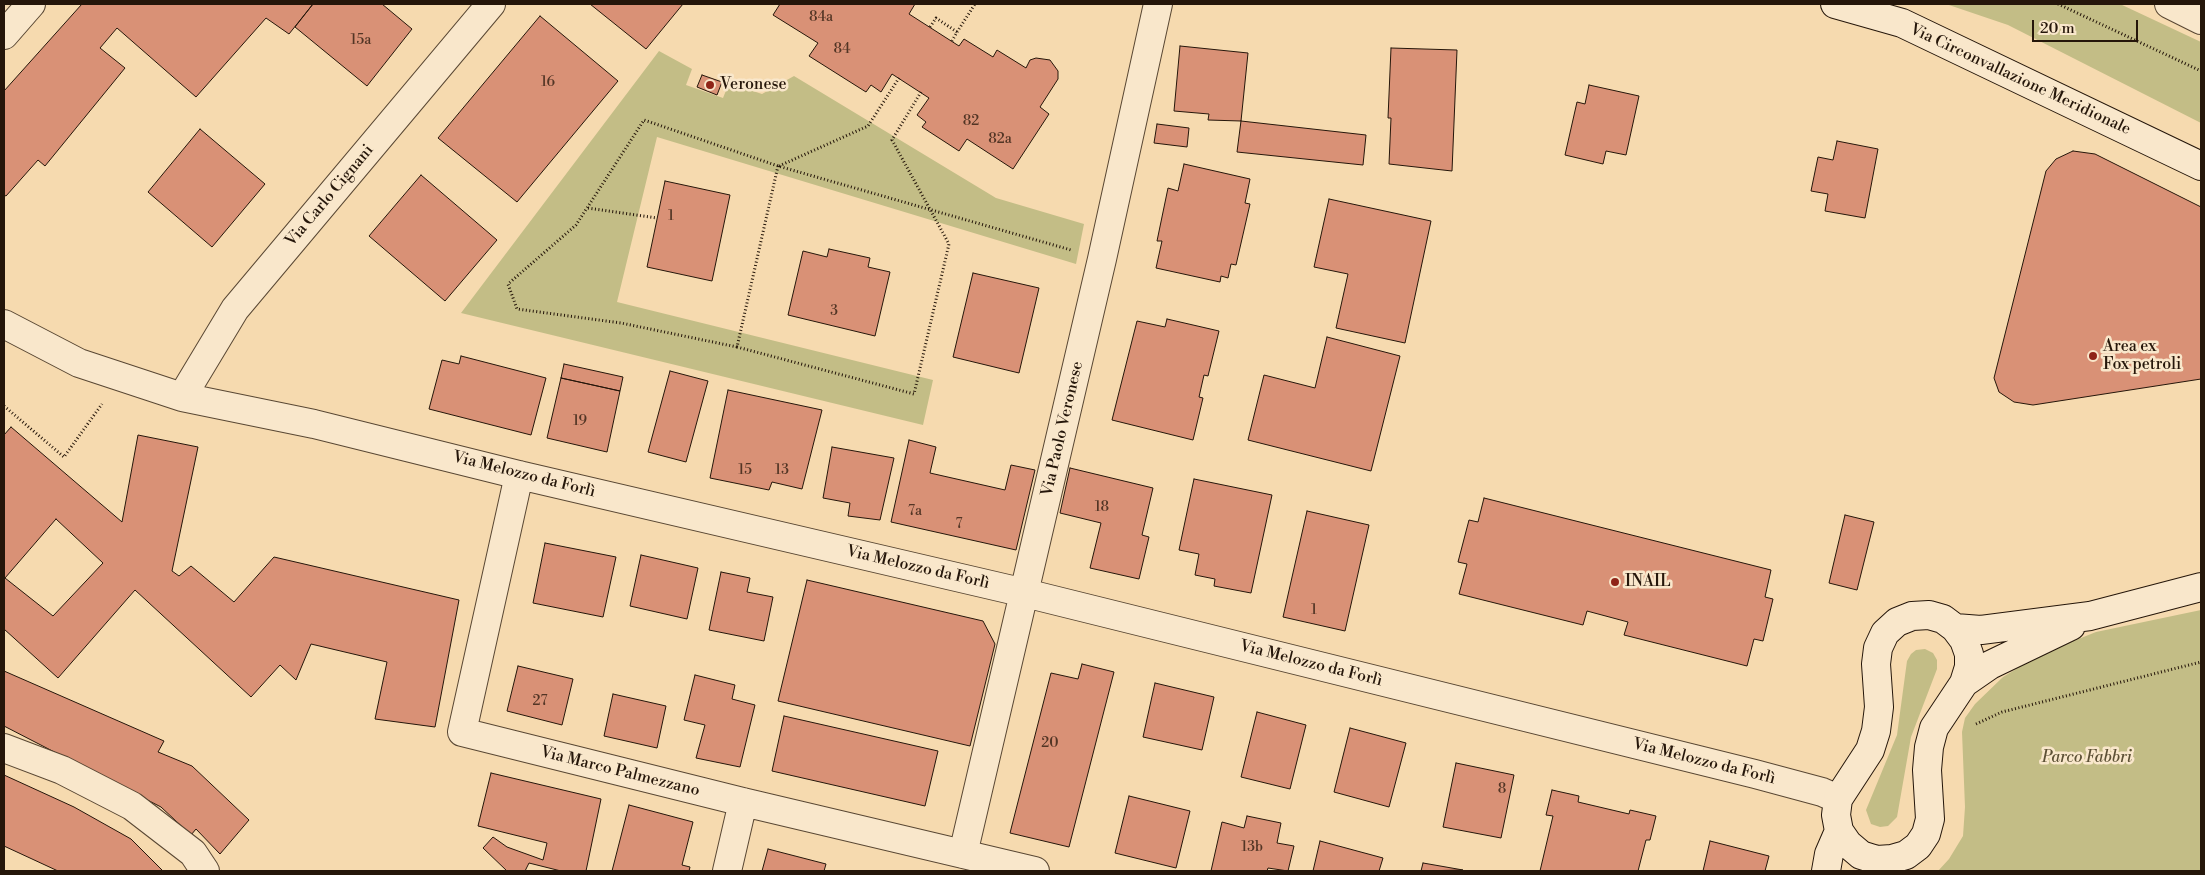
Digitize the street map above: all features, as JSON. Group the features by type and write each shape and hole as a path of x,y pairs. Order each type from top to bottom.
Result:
{"street":[{"path":"4,35 31,4"},
{"name":"Via Carlo Cignani","path":"182,397 235,309 491,4"},
{"name":"Via Paolo Veronese","path":"963,854 1102,259 1158,4"},
{"name":"Via Circonvallazione Meridionale","path":"1835,4 1902,24 2201,166"},
{"path":"2169,4 2201,20"},
{"name":"Via Melozzo da Forlì","path":"4,324 79,363 182,397 314,424 1025,593 1746,772 1822,792 1838,799"},
{"name":"Via Marco Palmezzano","path":"519,474 462,732 743,802 1035,871"},
{"path":"1955,628 1981,630 2090,616 2201,587"},
{"path":"1929,615 1943,619 1955,628 1964,640 1969,654 1969,667 1964,683 1934,728 1929,748 1927,770 1930,819 1926,834 1918,846 1906,855 1869,865 1848,844 1839,831 1836,815 1838,799 1870,750 1876,732 1879,707 1876,664 1878,648 1885,633 1897,622 1912,616 1929,615"},
{"path":"1964,683 1990,665 2090,616"},
{"path":"4,748 62,770 132,806 193,853 205,871"},
{"path":"727,871 743,802"},
{"path":"1826,871 1829,854 1839,831"}],"path":[{"path":"952,41 976,4"},
{"path":"2058,4 2201,71"},
{"path":"930,27 936,18 957,32"},
{"path":"778,166 868,126 898,78"},
{"path":"921,92 892,140 930,210 949,244 914,394 737,347 620,323 517,309 508,284 576,225 644,120 778,166 930,210 1102,259"},
{"path":"737,347 778,166"},
{"path":"588,208 657,218"},
{"path":"1972,726 2002,712 2201,662"}],"green space":[{"path":"1946,4 2120,4 2201,42 2201,123 2008,25"},
{"path":"659,51 692,69 686,85 723,98 729,83 762,94 794,76 996,198 1084,224 1076,264 657,137 617,302 933,380 923,425 461,313"},
{"name":"Parco Fabbri","path":"2201,610 2201,871 1938,871 1949,859 1963,836 1965,807 1962,732 1965,718 1975,704 2003,677 2041,654 2096,632"},
{"path":"1925,649 1933,653 1937,660 1937,669 1911,737 1897,817 1888,826 1880,827 1871,824 1866,810 1897,735 1907,661 1916,650"}],"building":[{"path":"82,4 313,4 289,34 266,18 196,97 117,28 100,48 125,68 45,166 38,160 6,196 4,195 4,91"},
{"path":"313,4 382,4 412,29 367,86 295,27"},
{"path":"590,4 683,4 646,49"},
{"path":"780,4 915,4 909,14 959,46 964,39 993,57 997,50 1026,68 1030,60 1036,58 1050,60 1058,71 1058,79 1040,107 1049,114 1013,169 967,139 959,151 922,127 926,122 917,115 929,98 892,74 881,92 871,85 866,92 809,56 818,43 773,15"},
{"path":"540,16 618,81 517,202 438,138"},
{"path":"1180,46 1248,53 1241,121 1208,120 1209,114 1174,111"},
{"path":"1391,48 1457,50 1452,171 1389,164 1391,118 1388,118"},
{"name":"Veronese","path":"702,75 722,82 717,95 697,87"},
{"path":"1589,85 1639,96 1626,155 1606,151 1603,164 1565,155 1577,102 1585,104"},
{"path":"1241,121 1366,135 1363,165 1237,152"},
{"path":"1157,124 1189,128 1187,147 1154,143"},
{"path":"200,129 265,184 212,247 148,192"},
{"path":"1837,141 1878,149 1865,218 1825,211 1828,194 1811,191 1818,157 1833,160"},
{"path":"2073,151 2095,154 2201,207 2201,379 2033,405 2014,402 1999,392 1994,378 2046,171 2056,159"},
{"path":"1184,164 1250,179 1245,203 1250,204 1236,265 1231,264 1228,278 1221,276 1220,282 1156,268 1162,241 1157,241 1168,188 1178,191"},
{"path":"421,175 497,240 445,301 369,236"},
{"path":"665,181 730,195 712,281 647,267"},
{"path":"1329,199 1431,221 1405,343 1336,328 1348,274 1314,267"},
{"path":"829,249 870,258 868,267 890,272 875,336 788,315 803,251 827,257"},
{"path":"973,273 1039,288 1019,373 953,357"},
{"path":"1167,319 1219,331 1208,376 1204,375 1199,397 1203,398 1193,440 1112,420 1137,321 1165,327"},
{"path":"1327,337 1400,356 1371,471 1248,440 1264,375 1315,388"},
{"path":"461,356 546,378 531,435 429,409 442,360 459,364"},
{"path":"564,364 623,377 620,391 561,378"},
{"path":"670,371 708,381 686,462 648,452"},
{"path":"561,378 620,391 607,452 547,438"},
{"path":"728,390 822,410 802,489 772,482 769,490 710,478"},
{"path":"11,427 122,522 138,435 198,447 172,571 179,576 191,566 234,602 274,557 459,600 435,727 375,719 387,662 311,644 296,680 280,665 251,697 135,590 58,678 4,629 4,435","holes":["56,519 103,563 53,616 5,578"]},
{"path":"909,440 936,447 930,473 1005,490 1011,465 1035,470 1016,550 891,522"},
{"path":"832,447 894,458 880,520 848,516 850,503 823,498"},
{"path":"1070,468 1153,488 1142,535 1149,537 1139,579 1090,568 1101,523 1060,513"},
{"path":"1194,479 1272,495 1251,593 1214,586 1215,579 1195,575 1199,554 1179,550"},
{"name":"INAIL","path":"1484,498 1771,570 1765,597 1773,599 1763,641 1754,639 1747,666 1624,635 1628,622 1587,611 1583,625 1459,594 1467,564 1458,562 1469,520 1478,522"},
{"path":"1307,511 1369,525 1345,631 1283,617"},
{"path":"1845,515 1874,522 1857,590 1829,583"},
{"path":"545,543 616,557 603,617 533,603"},
{"path":"641,555 698,568 687,619 630,606"},
{"path":"721,572 750,578 747,592 773,597 764,641 709,630"},
{"path":"807,580 983,621 995,644 970,746 778,701"},
{"path":"1082,664 1114,672 1069,847 1010,833 1051,673 1078,679"},
{"path":"518,666 573,679 562,725 507,711"},
{"path":"4,671 164,741 158,752 192,766 249,820 220,854 196,829 191,835 161,807 4,726"},
{"path":"695,675 735,685 732,699 755,705 740,767 696,758 705,725 684,720"},
{"path":"1155,683 1214,697 1202,750 1143,737"},
{"path":"613,694 666,706 657,748 604,736"},
{"path":"1257,712 1306,725 1290,789 1241,777"},
{"path":"784,716 938,751 925,806 772,771"},
{"path":"1350,728 1406,743 1389,807 1334,792"},
{"path":"1456,763 1514,775 1501,838 1443,827"},
{"path":"491,773 601,799 586,871 561,871 529,863 525,871 507,871 483,848 493,837 507,847 543,860 547,843 478,826"},
{"path":"4,775 74,807 131,839 163,871 58,871 4,846"},
{"path":"1552,790 1579,796 1578,802 1629,814 1630,810 1656,816 1650,840 1646,840 1638,871 1540,871 1553,816 1546,815"},
{"path":"1129,796 1190,811 1176,868 1115,853"},
{"path":"629,805 693,822 682,865 690,867 689,871 612,871"},
{"path":"1247,816 1281,823 1277,843 1294,846 1288,871 1268,868 1267,871 1211,871 1222,822 1244,828"},
{"path":"1320,841 1383,858 1379,871 1313,871"},
{"path":"1710,841 1769,856 1765,871 1703,871"},
{"path":"768,849 826,864 824,871 762,871"},
{"path":"1423,863 1463,870 1421,871"}],"place":[{"name":"Veronese","path":"710,85"},
{"name":"Area ex Fox petroli","path":"2093,356"},
{"name":"INAIL","path":"1615,582"}]}
